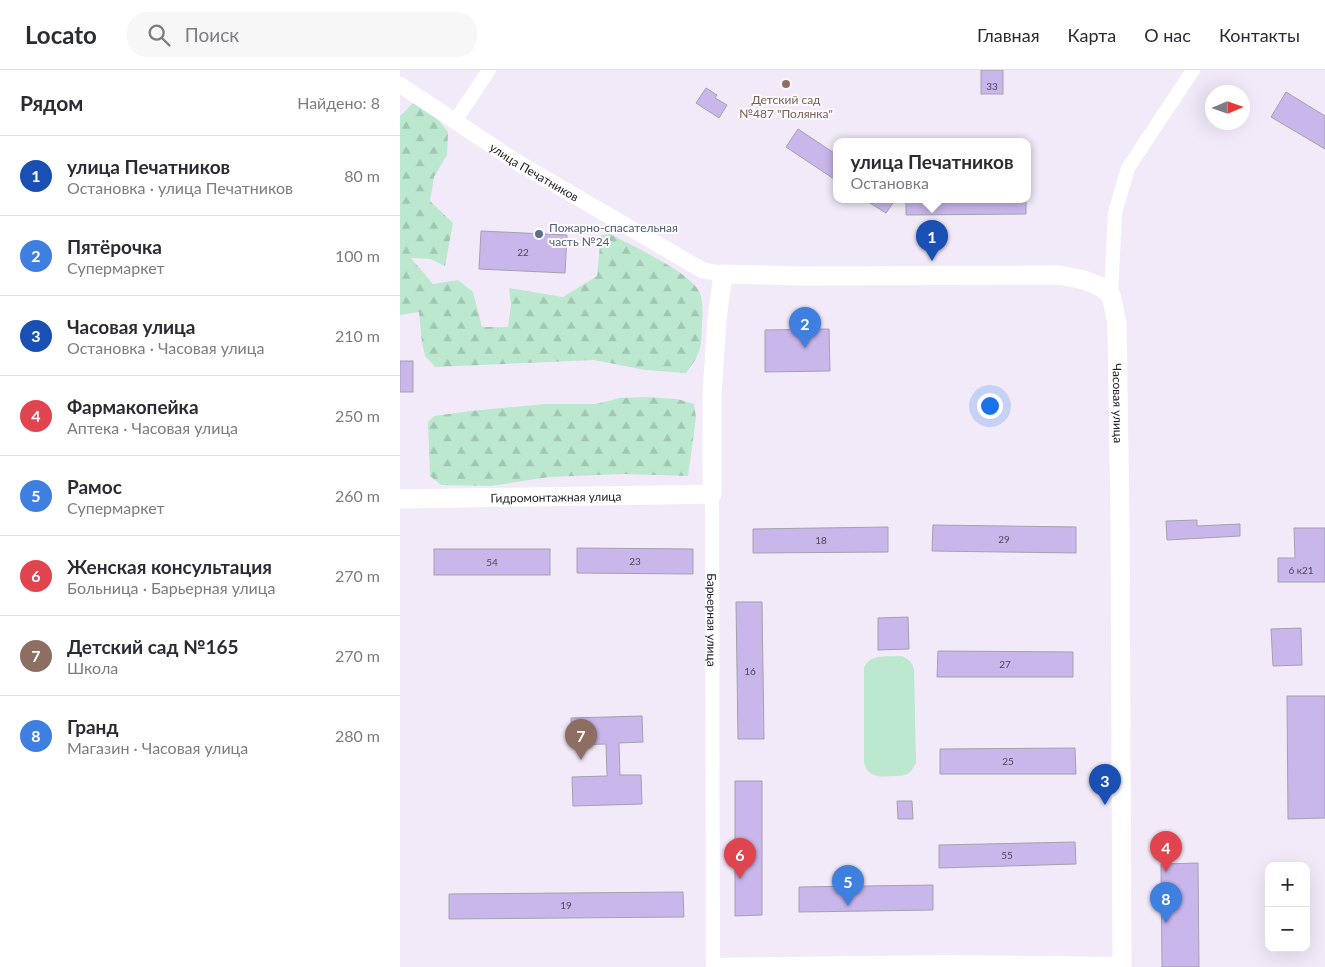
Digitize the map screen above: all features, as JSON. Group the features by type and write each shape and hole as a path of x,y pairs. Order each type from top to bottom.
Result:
{"main road":[{"name":"улица Печатников","path":"723,274 800,276 1059,275 1084,280 1099,286 1111,295"},
{"name":"Барьерная улица","path":"712,494 712,393 716,319 723,274"},
{"name":"Часовая улица","path":"1111,295 1117,323 1122,966"},
{"name":"Гидромонтажная улица","path":"400,499 712,494"}],"street":[{"path":"455,121 490,70"},
{"name":"Часовая улица","path":"1111,295 1115,213 1128,168 1193,70"},
{"name":"улица Печатников","path":"400,85 523,166 702,270 723,274"},
{"name":"Барьерная улица","path":"712,494 713,966"},
{"path":"713,966 946,962 1122,966"}],"green space":[{"path":"413,103 431,110 448,132 447,155 434,177 430,201 453,223 445,266 430,259 411,258 433,284 458,280 473,292 482,327 508,327 511,305 509,288 563,297 597,276 601,235 610,234 673,268 685,276 700,293 702,301 702,335 700,347 697,357 686,373 645,370 594,360 435,367 425,356 419,312 400,315 400,116"},
{"path":"620,398 677,399 694,404 696,418 688,476 623,474 549,477 491,486 441,485 430,476 428,422 434,416 546,404 596,404"},
{"path":"901,656 912,664 914,669 916,763 910,772 905,775 876,776 869,772 864,763 864,668 870,660 875,658"}],"building":[{"path":"981,70 1003,70 1003,94 981,94"},
{"path":"706,88 717,95 715,98 727,105 719,118 696,103"},
{"path":"1286,92 1325,116 1325,149 1271,117"},
{"path":"798,129 833,152 833,178 786,147"},
{"path":"870,203 893,203 886,213"},
{"path":"906,203 1026,203 1026,214 906,215"},
{"path":"481,231 567,235 565,273 479,269"},
{"path":"829,329 830,371 765,372 765,330"},
{"path":"400,361 413,361 413,392 400,392"},
{"path":"1197,520 1197,526 1240,524 1240,536 1167,540 1166,521"},
{"path":"933,525 1076,527 1076,553 932,551"},
{"path":"888,527 888,552 753,553 753,529"},
{"path":"1294,528 1325,528 1325,582 1278,582 1278,558 1295,558"},
{"path":"577,548 693,549 693,574 577,573"},
{"path":"434,549 550,549 550,575 434,575"},
{"path":"736,602 762,602 764,739 738,739"},
{"path":"908,617 909,649 878,650 878,618"},
{"path":"1301,628 1302,665 1273,666 1271,629"},
{"path":"938,651 1073,652 1073,677 937,677"},
{"path":"1287,696 1325,696 1325,818 1288,819"},
{"path":"642,716 643,742 619,743 620,775 641,775 642,804 573,806 572,777 607,776 606,744 572,745 571,718"},
{"path":"1075,748 1076,774 940,774 940,749"},
{"path":"735,781 762,781 762,915 735,916"},
{"path":"897,801 912,801 913,819 898,819"},
{"path":"1075,842 1076,864 939,868 939,845"},
{"path":"1198,863 1199,967 1162,967 1161,864"},
{"path":"933,885 933,910 799,912 799,887"},
{"path":"683,892 684,917 449,919 449,894"}],"place":[{"name":"Детский сад №487 \"Полянка\"","path":"786,84"},
{"name":"Пожарно-спасательная часть №24","path":"539,234"},
{"name":"улица Печатников","path":"932,261"},
{"name":"Пятёрочка","path":"805,348"},
{"name":"Детский сад №165","path":"581,760"},
{"name":"Часовая улица","path":"1105,805"},
{"name":"Фармакопейка","path":"1166,872"},
{"name":"Женская консультация","path":"740,879"},
{"name":"Рамос","path":"848,906"},
{"name":"Гранд","path":"1166,923"}]}
